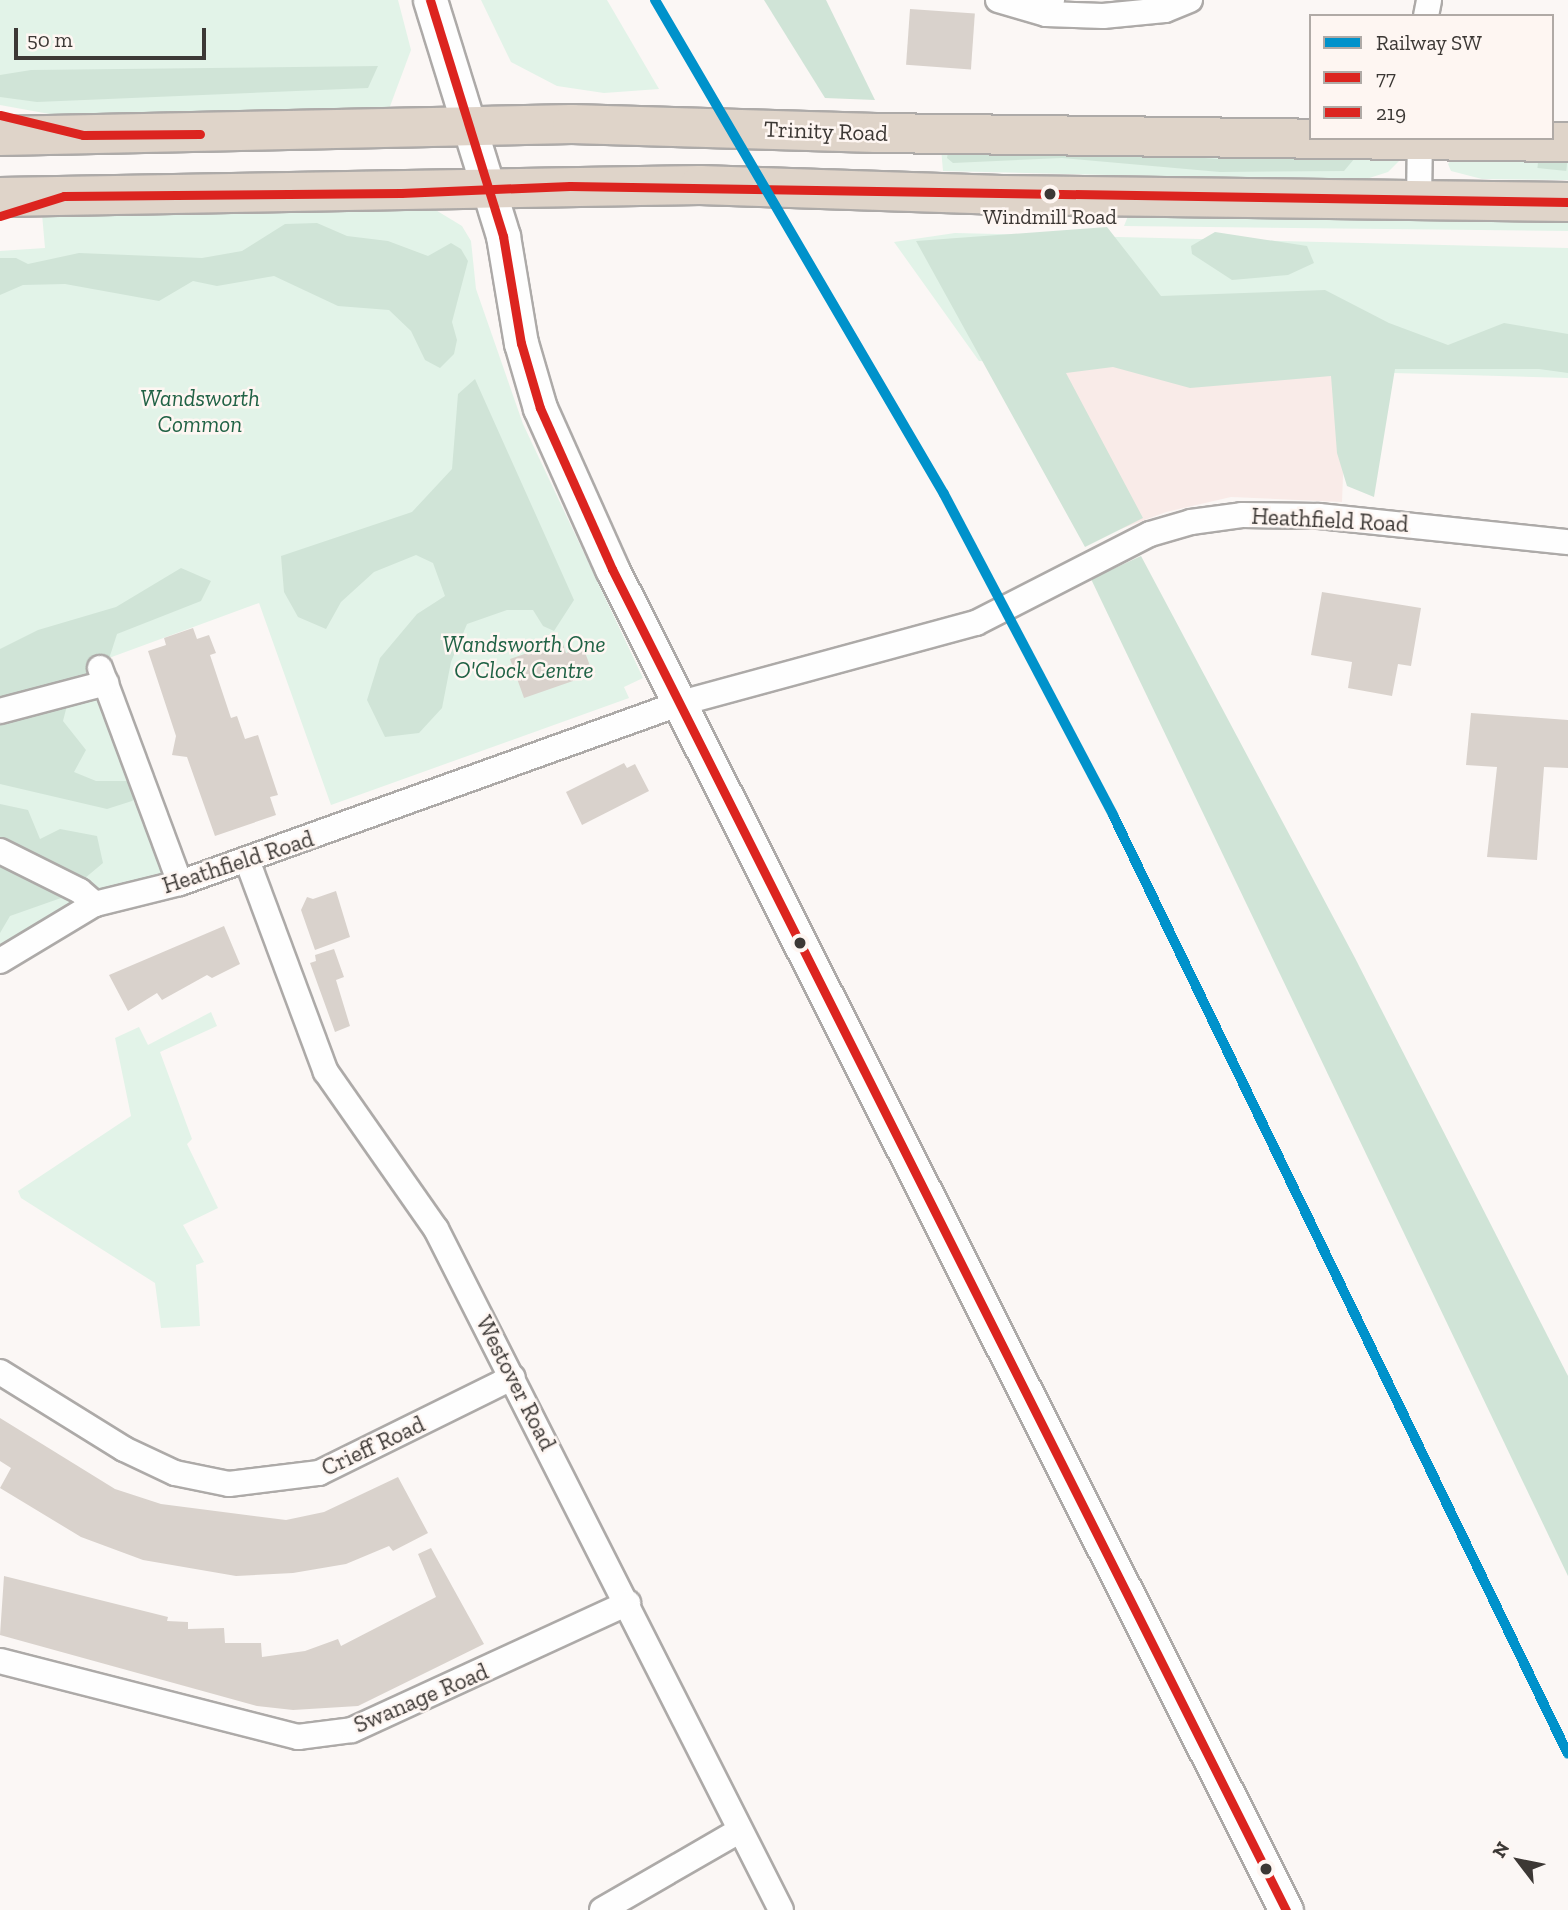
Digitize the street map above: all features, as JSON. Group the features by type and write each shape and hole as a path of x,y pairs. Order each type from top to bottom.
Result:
{"highway":[{"name":"Trinity Road","path":"0,136 566,124 876,133 1309,139"},
{"name":"Trinity Road","path":"1419,140 1568,142"},
{"path":"0,197 700,185 899,192 1568,202"}],"main road":[{"path":"430,0 503,236 521,343 540,408 612,569 1286,1910"}],"street":[{"path":"998,0 1103,16 1165,10 1190,0"},
{"path":"1419,140 1419,200"},
{"name":"Heathfield Road","path":"0,961 95,904 180,883 681,704 976,623 1150,534 1191,522 1242,515 1337,517 1568,542"},
{"path":"0,711 103,676 180,883"},
{"path":"0,851 80,891 95,904"},
{"name":"Westover Road","path":"247,860 326,1072 436,1229 628,1603 739,1831 781,1910"},
{"name":"Crieff Road","path":"0,1372 124,1449 175,1473 229,1484 319,1473 513,1377"},
{"name":"Swanage Road","path":"0,1661 298,1737 352,1730 628,1603"},
{"path":"602,1910 739,1831"}],"shaded area":[{"path":"1018,364 1347,373 1342,502 1231,497 1166,512 1110,533"}],"green space":[{"path":"0,0 398,0 411,50 389,109 55,115 0,105"},
{"path":"481,0 607,0 659,89 604,93 557,86 511,62"},
{"path":"764,0 826,0 875,100 825,98"},
{"path":"378,66 368,88 37,102 0,97 0,75 31,70"},
{"path":"941,148 1399,161 1388,172 1360,181 943,171"},
{"path":"1074,148 1218,159 1360,152 1344,171 1220,172 1062,158 953,163 947,158 948,152"},
{"path":"1539,153 1568,156 1566,171 1537,168"},
{"path":"1453,158 1568,162 1568,180 1482,179 1451,171 1448,164"},
{"name":"Wandsworth Common","path":"434,209 462,226 471,241 476,289 523,424 643,678 624,687 629,698 331,805 259,603 109,658 172,855 161,875 63,907 0,947 0,251 45,248 42,214"},
{"path":"1128,216 1568,223 1568,231 1124,226"},
{"path":"317,223 347,236 388,241 428,256 451,243 461,249 468,261 452,322 457,340 454,354 440,368 425,360 411,331 389,310 338,306 274,276 217,286 193,281 159,301 65,284 23,285 0,295 0,258 16,258 28,264 79,253 202,258 242,251 285,224"},
{"path":"1107,227 1161,296 1325,290 1389,323 1448,345 1504,323 1568,334 1568,373 1539,369 1395,369 1374,497 1347,486 1337,453 1331,376 1190,388 1113,367 1066,373 1143,518 1085,547 916,241"},
{"path":"1215,232 1307,246 1314,263 1288,275 1232,280 1192,254 1191,246"},
{"path":"955,233 1568,248 1568,378 979,361 894,242"},
{"path":"475,379 574,600 554,631 543,626 533,610 507,610 467,624 451,662 442,708 419,733 385,737 367,700 380,658 417,614 445,596 433,563 416,555 374,572 341,602 326,629 298,617 284,592 281,556 412,512 452,469 458,394"},
{"path":"1141,556 1355,958 1568,1376 1568,1576 1091,579"},
{"path":"181,568 211,581 201,601 117,634 108,662 71,690 63,721 86,750 74,772 96,781 140,781 145,789 132,801 107,809 0,784 0,649 38,630 116,607"},
{"path":"0,804 28,810 40,839 60,829 97,836 103,863 61,898 10,916 0,933"},
{"path":"211,1012 217,1026 160,1052 192,1139 187,1144 218,1208 183,1225 204,1262 196,1265 200,1326 161,1328 155,1283 21,1198 18,1191 131,1116 115,1038 139,1027 148,1045"}],"building":[{"path":"910,9 975,14 971,69 906,65"},
{"path":"1322,592 1421,608 1411,666 1398,664 1392,696 1348,688 1352,662 1311,655"},
{"path":"193,628 197,639 209,635 216,653 210,655 231,718 237,716 245,739 258,735 278,795 270,797 276,815 215,836 187,757 172,755 176,736 148,651 166,645 164,638"},
{"path":"562,641 566,653 583,647 593,674 524,698 510,659"},
{"path":"1471,713 1568,720 1568,768 1544,767 1537,860 1487,857 1497,767 1466,765"},
{"path":"624,763 627,768 635,764 649,791 582,825 566,792"},
{"path":"336,891 350,937 315,950 301,910 307,897 313,899"},
{"path":"224,926 240,964 212,978 207,975 162,1000 157,993 128,1011 109,975"},
{"path":"334,949 344,977 336,980 350,1026 335,1032 310,963 316,961 315,955"},
{"path":"0,1418 115,1489 161,1504 286,1520 324,1512 398,1477 428,1533 393,1551 389,1546 346,1564 293,1573 236,1576 143,1560 81,1537 0,1488 11,1468 0,1461"},
{"path":"431,1548 484,1644 358,1706 293,1710 257,1706 0,1635 4,1576 168,1617 167,1621 188,1622 188,1629 224,1628 225,1643 261,1643 262,1657 305,1651 338,1639 341,1646 436,1597 418,1554"}],"rail line":[{"name":"SW","path":"655,0 944,494 1113,815 1568,1754"}],"transit line":[{"name":"77","path":"430,0 503,236 521,343 540,408 612,569 1286,1910"},
{"name":"219","path":"0,115 83,135 200,134"},
{"name":"219","path":"0,216 64,196 401,193 570,186 1568,202"}],"place":[{"name":"Windmill Road","path":"1050,194"}],"park label":[{"name":"Wandsworth One O'Clock Centre","path":"524,657"}]}
